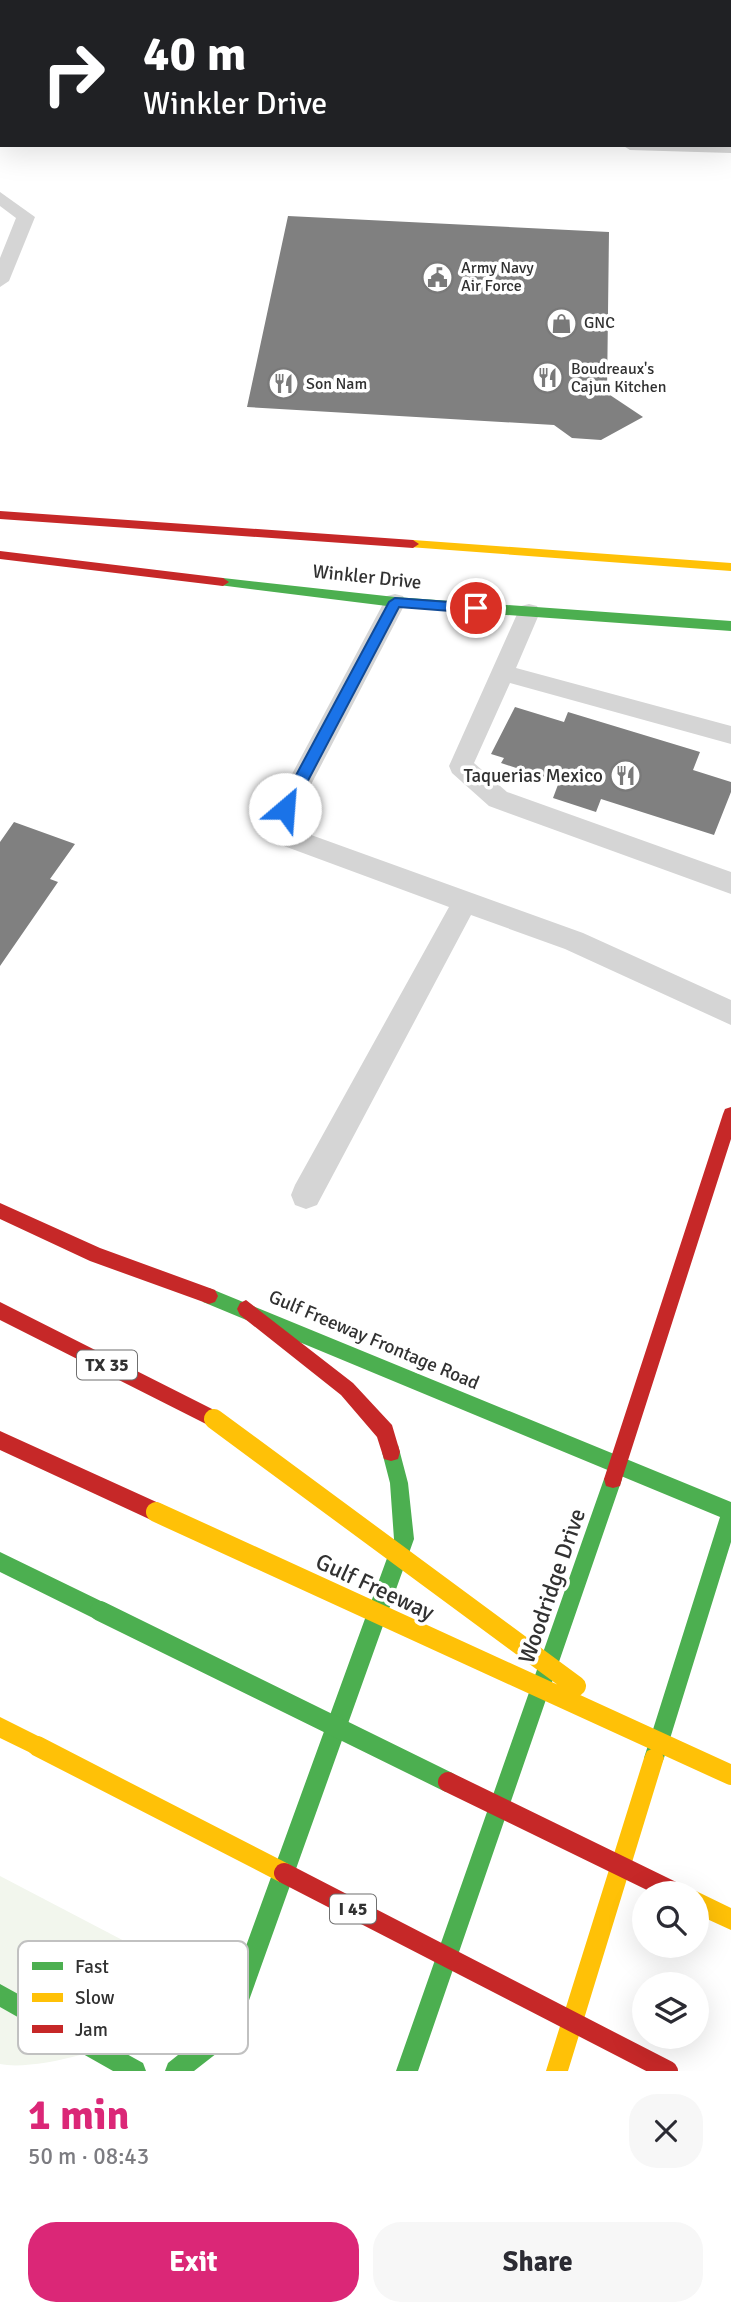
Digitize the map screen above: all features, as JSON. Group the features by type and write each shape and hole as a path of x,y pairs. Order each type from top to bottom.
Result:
{"main road":[{"name":"Winkler Drive","path":"0,515 731,567"},
{"name":"Winkler Drive","path":"0,555 395,602 731,626"},
{"name":"Woodridge Drive","path":"407,2071 618,1465 731,1114"},
{"name":"Gulf Freeway Frontage Road","path":"0,1211 96,1255 246,1309 731,1512"},
{"path":"246,1309 347,1389 385,1432 399,1483 404,1539 248,1973"},
{"name":"TX 35","path":"0,1311 214,1419 640,1732"},
{"name":"Gulf Freeway","path":"0,1440 731,1774"},
{"path":"557,2071 731,1512"},
{"path":"0,1562 651,1881"},
{"name":"I 45","path":"0,1727 668,2071"},
{"path":"709,1908 731,1919"},
{"path":"0,1995 18,2005"},
{"path":"105,2054 135,2071"},
{"path":"176,2071 198,2054"}],"lane":[{"path":"697,147 731,148"},
{"path":"0,197 26,217 0,281"},
{"path":"395,602 274,832 574,941 731,1013"},
{"path":"528,612 461,766 498,799 731,883"},
{"path":"501,672 731,735"},
{"path":"306,1195 466,900"}],"shaded area":[{"path":"0,1876 124,1941 18,1941 18,2054 84,2054 51,2062 0,2064"}],"building":[{"path":"288,216 609,232 607,393 643,417 601,440 572,438 554,425 247,407"},
{"name":"Taquerias Mexico","path":"515,707 564,722 568,712 700,752 693,770 731,782 731,792 714,835 601,799 596,812 553,798 559,782 501,763 504,758 491,754"},
{"path":"14,822 75,844 50,879 58,882 0,966 0,842"}],"traffic: fast":[{"path":"223,582 395,602 731,626"},
{"path":"209,1296 731,1512"},
{"path":"248,1973 404,1539 399,1483 391,1452"},
{"path":"407,2071 613,1479"},
{"path":"654,1758 731,1511"},
{"path":"0,1562 100,1611"},
{"path":"100,1611 448,1782"},
{"path":"0,1995 18,2005"},
{"path":"105,2054 135,2071"},
{"path":"176,2071 198,2054"}],"traffic: slow":[{"path":"413,544 731,567"},
{"path":"214,1419 576,1686"},
{"path":"156,1512 731,1775"},
{"path":"0,1727 37,1746"},
{"path":"37,1746 284,1873"},
{"path":"557,2071 654,1758"},
{"path":"709,1908 731,1919"}],"traffic: jam":[{"path":"0,515 413,544"},
{"path":"0,555 223,582"},
{"path":"613,1479 731,1114"},
{"path":"0,1211 96,1255 209,1296"},
{"path":"246,1309 347,1389 385,1432 391,1452"},
{"path":"0,1311 214,1419"},
{"path":"0,1440 156,1512"},
{"path":"448,1782 651,1881"},
{"path":"284,1873 668,2071"}],"place":[{"name":"Army Navy Air Force","path":"438,277"},
{"name":"GNC","path":"561,323"},
{"name":"Boudreaux's Cajun Kitchen","path":"548,378"},
{"name":"Son Nam","path":"283,384"},
{"name":"Taquerias Mexico","path":"626,776"}],"route":[{"path":"285,809 395,602 476,608"}]}
